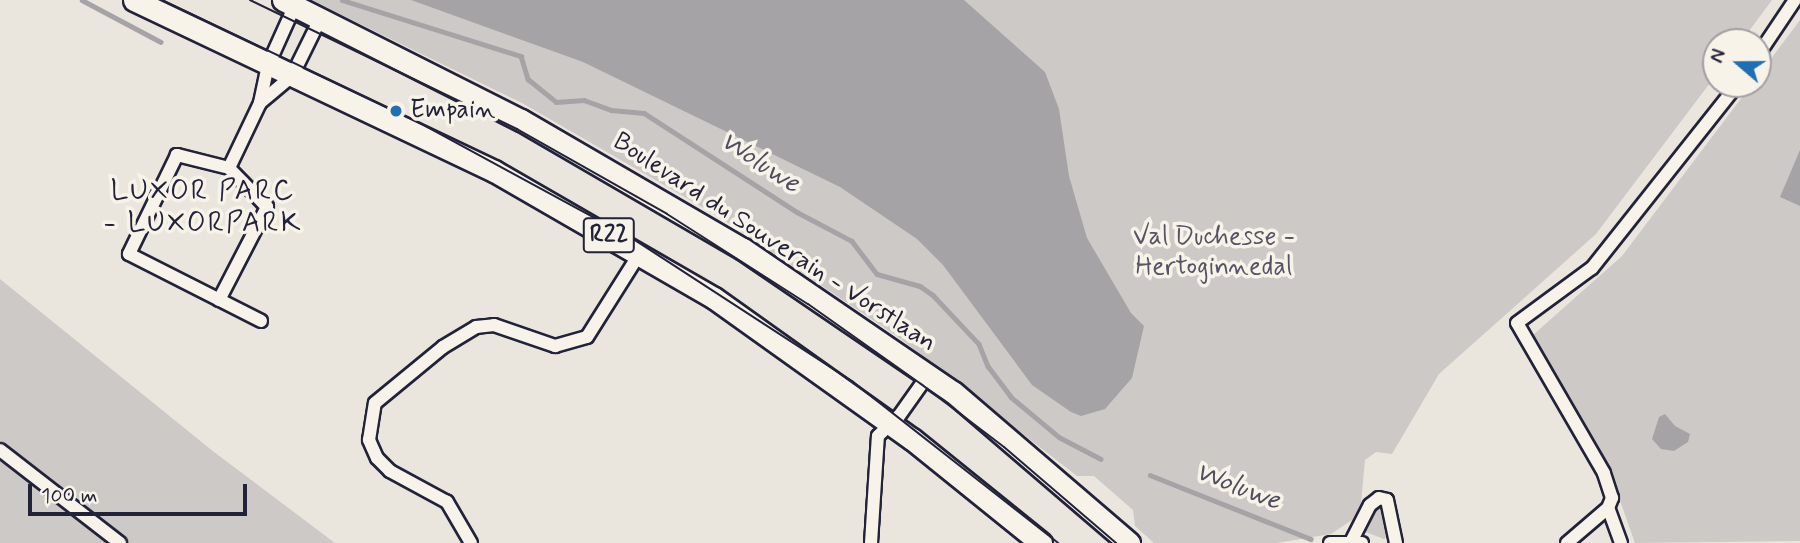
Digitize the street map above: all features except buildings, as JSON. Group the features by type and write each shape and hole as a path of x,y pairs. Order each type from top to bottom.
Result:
{"main road":[{"name":"R22","path":"134,0 494,171 640,253 714,298 888,421 1041,543"},
{"name":"Boulevard du Souverain - Vorstlaan","path":"289,3 321,17 600,163 743,249 928,374 1010,438 1129,543"}],"street":[{"path":"1772,34 1795,0"},
{"name":"Boulevard du Souverain - Vorstlaan","path":"268,65 289,3"},
{"path":"260,103 292,76 321,17"},
{"path":"229,168 260,103 268,65"},
{"path":"1567,543 1608,508 1612,498 1604,473 1517,323 1592,268 1727,98"},
{"path":"219,300 267,207 229,168 177,155 129,254 219,300 261,321"},
{"path":"471,543 447,502 390,471 377,458 369,440 375,403 443,347 476,327 494,325 555,346 587,337 640,253"},
{"path":"871,543 878,436 888,421 899,416 928,374"},
{"path":"0,450 120,543"},
{"path":"1330,543 1357,541 1370,505 1379,498 1387,500 1396,543"},
{"path":"1608,508 1621,543"}],"green space":[{"name":"Val Duchesse - Hertoginnedal","path":"311,0 1772,0 1751,28 1702,28 1702,94 1596,234 1439,374 1392,454 1376,452 1365,460 1361,503 1352,520 1331,534 1276,543 1154,543 1135,526 1133,510 1094,476 1077,476 898,337 721,218 522,103"},
{"path":"1800,20 1800,541 1635,543 1607,464 1533,335 1622,256 1741,98 1772,98 1772,57"},
{"path":"0,279 214,452 335,543 0,543"},
{"path":"1377,505 1382,505 1389,535 1384,539 1363,531"}],"shaded area":[{"path":"411,0 964,0 1045,72 1059,109 1069,176 1087,238 1131,313 1144,326 1132,378 1105,409 1081,416 1071,412 1032,385 943,265 917,239 840,187 583,62"},
{"path":"1800,150 1800,206 1780,197"},
{"path":"1665,414 1675,426 1690,434 1688,442 1674,451 1661,449 1652,439 1659,417"}],"waterway":[{"name":"Woluwe","path":"82,0 161,42"},
{"name":"Woluwe","path":"342,0 521,56 528,79 556,102 584,100 611,110 644,113 797,212 852,241 877,274 920,286 933,295 979,344 988,366 1011,397 1059,437 1101,459"},
{"name":"Woluwe","path":"1150,475 1311,539"}],"tram line":[{"path":"162,0 420,123 630,237 853,382 1058,543"},
{"path":"250,0 517,129 667,214 808,304 921,384 1004,447 1116,543"}],"place":[{"name":"Empain","path":"396,111"}],"district":[{"name":"LUXOR PARC - LUXORPARK","path":"203,208"}]}
